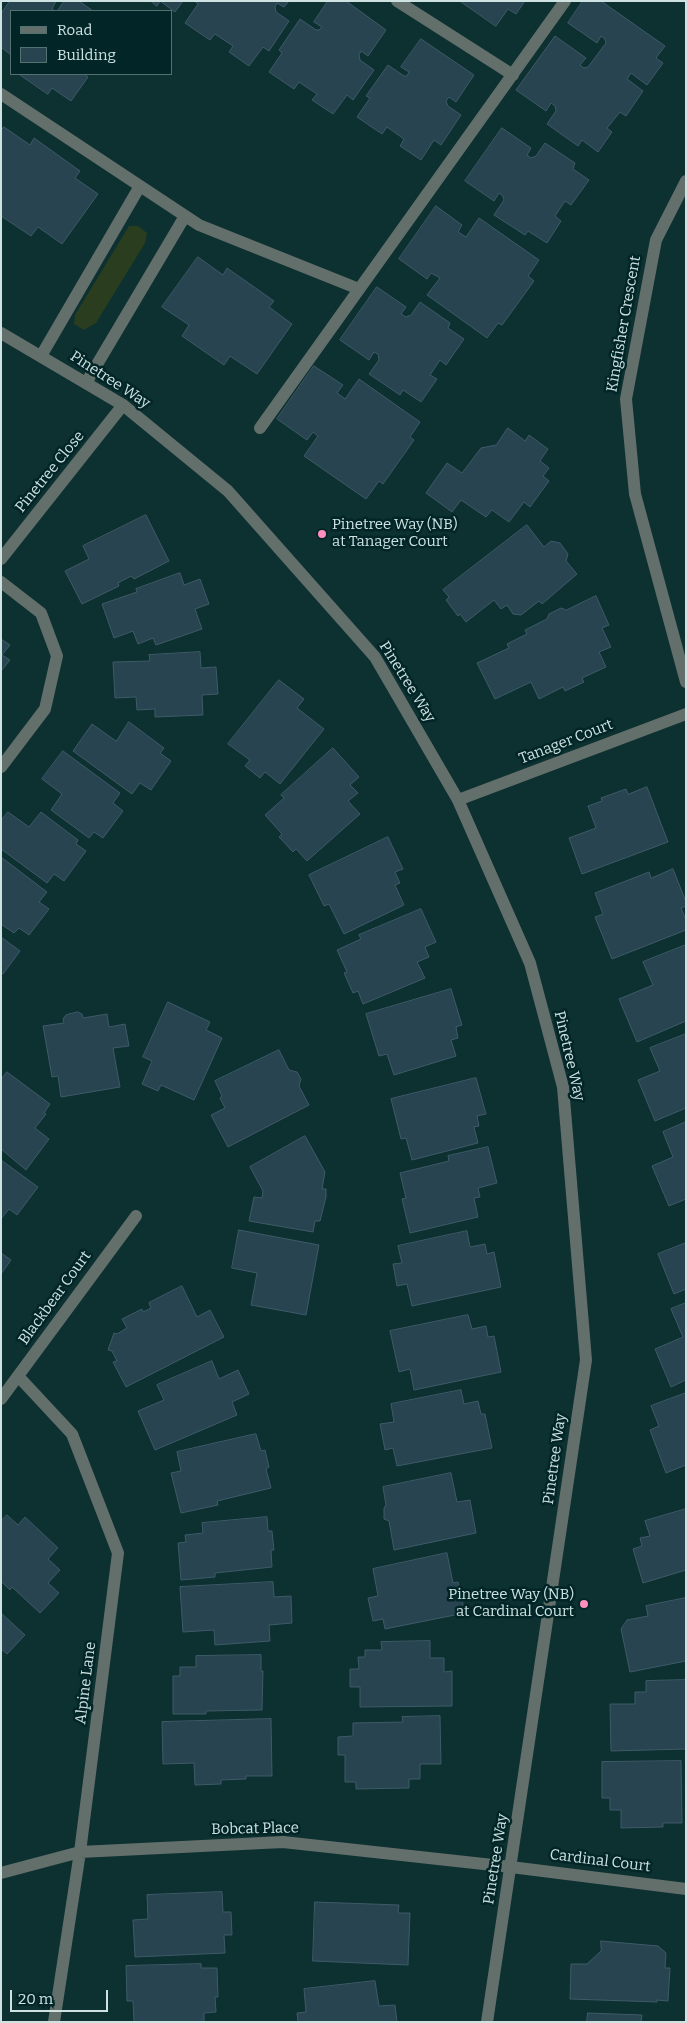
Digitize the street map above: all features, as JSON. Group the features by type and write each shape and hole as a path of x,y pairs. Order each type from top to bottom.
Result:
{"street":[{"path":"397,1 513,75"},
{"path":"260,428 565,1"},
{"path":"1,94 199,225 359,289"},
{"name":"Kingfisher Crescent","path":"686,181 656,240 626,400 635,494 686,682"},
{"path":"41,356 140,186"},
{"path":"86,382 185,216"},
{"name":"Pinetree Way","path":"1,333 123,405 228,490 375,657 458,800 530,963 563,1088 586,1360 487,2022"},
{"name":"Pinetree Close","path":"1,559 123,405"},
{"path":"1,582 41,613 57,656 45,709 1,767"},
{"name":"Tanager Court","path":"458,800 686,714"},
{"name":"Blackbear Court","path":"1,1399 136,1216"},
{"name":"Alpine Lane","path":"18,1376 72,1434 118,1552 80,1852 54,2022"},
{"name":"Bobcat Place","path":"1,1874 80,1852 283,1842 511,1867"},
{"name":"Cardinal Court","path":"511,1867 686,1888"}],"green space":[{"path":"129,226 138,226 147,233 145,243 96,323 84,330 74,324 75,315"}],"building":[{"path":"10,1 56,1 52,9 54,10 10,10 10,54 1,47 1,14"},
{"path":"64,1 79,1 92,10 58,10"},
{"path":"151,1 160,1 157,6"},
{"path":"160,1 183,1 175,12"},
{"path":"195,1 289,1 284,7 277,3 275,7 276,12 289,21 269,51 263,47 249,66 229,52 233,46 215,34 210,40 185,23 198,4"},
{"path":"328,1 346,1 386,30 368,56 361,51 359,55 360,60 374,70 353,100 347,95 333,114 312,100 317,94 299,82 294,89 269,72 282,53 279,50 300,19 316,30 322,27 314,22"},
{"path":"460,1 525,1 516,14 508,9 496,26"},
{"path":"583,1 601,1 665,46 656,58 663,63 647,85 631,73 627,79 643,91 626,116 620,112 607,128 612,132 598,152 582,140 578,146 547,124 556,111 555,106 551,103 546,111 516,90 555,36 586,58 580,65 584,68 588,67 606,43 605,39 601,36 597,43 568,23"},
{"path":"421,39 474,75 456,102 449,97 446,101 448,106 461,115 441,145 434,140 421,160 400,146 404,139 387,127 382,134 357,117 370,98 366,96 388,65 404,76 407,76 409,72 401,67"},
{"path":"20,75 85,75 88,77 71,101 52,88 48,94"},
{"path":"4,127 30,145 34,138 80,171 75,178 98,194 62,244 38,227 31,236 1,216 1,131"},
{"path":"502,128 531,148 527,155 531,158 536,156 545,143 575,163 573,169 589,180 571,205 565,201 555,216 561,221 547,243 528,231 525,235 494,215 504,200 503,196 499,193 494,201 465,181"},
{"path":"436,206 462,225 458,232 466,237 479,218 539,260 528,276 534,281 502,325 498,323 487,338 427,295 440,278 431,273 427,279 399,259"},
{"path":"198,257 223,275 227,268 274,301 269,307 292,324 257,374 230,356 224,365 182,336 189,325 162,307"},
{"path":"377,287 406,307 401,314 406,317 411,315 420,302 450,323 448,328 464,339 446,365 440,360 430,375 437,379 421,402 403,390 400,395 369,374 379,360 378,354 374,352 369,360 340,340"},
{"path":"314,366 343,385 337,393 345,399 359,379 420,422 410,437 414,440 383,484 379,481 366,499 304,456 318,436 313,432 307,440 277,419"},
{"path":"508,428 525,441 529,435 548,449 540,461 549,468 543,476 549,481 530,507 524,502 509,522 492,510 486,517 461,500 452,512 426,493 447,463 462,473 481,448 496,445"},
{"path":"146,515 169,561 134,579 131,576 118,583 119,586 82,604 65,571 89,559 83,546"},
{"path":"527,525 544,547 551,541 560,543 568,554 566,561 577,574 542,604 539,601 521,615 513,614 507,605 501,609 494,600 466,622 460,614 458,616 446,600 449,597 443,590"},
{"path":"180,573 184,585 200,579 209,604 195,609 202,629 156,645 153,638 138,644 133,631 114,638 102,604 137,592 136,589"},
{"path":"596,596 609,625 602,628 611,647 599,652 606,667 582,678 584,682 565,691 563,687 539,699 531,682 495,699 477,663 509,648 507,644 527,634 525,630 547,619 549,614 561,608 566,610"},
{"path":"1,639 10,645 2,655 10,660 1,671"},
{"path":"200,652 201,668 216,667 218,694 202,695 203,715 155,717 155,709 137,710 136,697 115,698 113,662 150,661 149,655"},
{"path":"279,680 304,699 297,708 324,729 280,784 265,772 260,778 245,766 250,760 228,744"},
{"path":"129,722 164,748 160,753 171,761 151,790 140,783 132,794 73,751 92,724 116,741"},
{"path":"333,748 359,777 350,785 358,793 348,801 360,814 307,861 296,849 293,852 279,837 282,834 265,815 284,798 281,795"},
{"path":"63,751 120,793 113,803 123,811 103,838 94,832 89,838 51,810 62,794 42,779"},
{"path":"647,787 668,842 582,874 569,838 596,828 588,806 602,801 601,798 626,789 628,794"},
{"path":"8,812 29,827 41,812 78,840 76,844 86,851 64,881 54,874 47,883 1,849 1,821"},
{"path":"388,837 403,869 395,872 400,883 395,885 404,905 344,934 329,904 324,906 309,875"},
{"path":"1,857 47,892 39,902 49,909 29,935 19,928 14,933 1,924"},
{"path":"673,869 686,902 686,906 681,908 686,920 686,930 612,959 595,917 603,914 595,893 649,872 651,878"},
{"path":"421,909 436,942 425,947 429,957 417,962 425,978 363,1004 358,991 353,993 344,973 347,972 337,950 361,939 359,935"},
{"path":"1,937 20,951 3,974 1,973"},
{"path":"686,945 686,1021 637,1042 619,999 653,985 643,962"},
{"path":"451,989 462,1025 456,1027 458,1038 451,1040 456,1056 394,1075 387,1054 379,1056 366,1014"},
{"path":"168,1002 210,1022 206,1030 222,1038 194,1100 161,1085 158,1091 142,1084 152,1061 143,1057"},
{"path":"78,1012 82,1014 83,1018 107,1014 109,1027 125,1024 129,1046 113,1048 120,1087 61,1097 58,1076 52,1077 43,1026 64,1023 63,1019 66,1015"},
{"path":"686,1034 686,1108 655,1121 638,1080 660,1071 650,1048"},
{"path":"279,1050 289,1070 297,1072 301,1079 299,1086 309,1105 228,1147 211,1115 225,1108 215,1081"},
{"path":"7,1072 50,1104 44,1113 46,1114 35,1128 49,1139 26,1170 1,1149 1,1080"},
{"path":"476,1078 486,1114 477,1116 479,1126 474,1127 478,1143 412,1160 406,1138 401,1139 391,1099"},
{"path":"686,1122 686,1199 669,1206 652,1166 673,1157 663,1132"},
{"path":"305,1136 325,1172 322,1189 326,1189 326,1197 320,1221 315,1221 313,1232 249,1221 254,1197 262,1198 263,1191 250,1167"},
{"path":"488,1147 497,1183 478,1188 480,1197 474,1198 478,1217 410,1233 402,1199 406,1198 400,1173 449,1161 448,1156"},
{"path":"1,1160 38,1187 17,1215 9,1209 1,1219"},
{"path":"239,1230 319,1245 306,1315 251,1305 257,1273 232,1268"},
{"path":"467,1231 470,1247 485,1244 487,1254 494,1252 501,1287 412,1306 407,1284 397,1286 393,1264 402,1263 398,1246"},
{"path":"686,1243 686,1289 674,1294 658,1254"},
{"path":"1,1253 11,1260 1,1274"},
{"path":"182,1286 197,1317 210,1310 224,1337 126,1387 113,1362 117,1361 112,1351 108,1350 114,1333 117,1334 127,1328 122,1319 142,1309 143,1312 151,1308 149,1303"},
{"path":"686,1303 686,1380 671,1387 655,1349 683,1337 671,1309"},
{"path":"468,1315 472,1329 486,1326 488,1337 494,1336 501,1372 414,1390 410,1369 399,1372 390,1331"},
{"path":"212,1361 219,1379 238,1370 249,1394 232,1402 237,1415 155,1450 138,1411 164,1400 157,1385"},
{"path":"461,1390 464,1404 478,1401 481,1414 485,1414 492,1448 397,1466 393,1448 385,1450 380,1424 394,1422 391,1404"},
{"path":"686,1393 686,1465 666,1473 650,1430 659,1426 651,1406"},
{"path":"256,1434 261,1451 265,1450 269,1467 266,1469 271,1488 217,1501 218,1505 181,1513 171,1473 181,1471 177,1452"},
{"path":"451,1473 457,1502 470,1500 476,1533 394,1550 389,1521 384,1519 384,1508 386,1505 383,1487"},
{"path":"686,1509 686,1570 643,1583 633,1549 642,1546 640,1538 650,1536 645,1521"},
{"path":"7,1515 18,1525 25,1517 58,1548 48,1559 60,1570 48,1583 59,1593 40,1613 12,1587 10,1590 1,1581 1,1521"},
{"path":"267,1517 268,1531 272,1531 274,1550 271,1550 272,1567 215,1573 215,1577 181,1580 178,1543 186,1542 185,1535 203,1533 202,1523"},
{"path":"447,1553 453,1583 458,1582 465,1613 385,1629 383,1619 373,1621 368,1598 378,1596 373,1569"},
{"path":"273,1582 274,1597 291,1596 292,1623 269,1625 270,1641 215,1645 214,1630 183,1632 180,1587"},
{"path":"686,1598 686,1661 630,1672 621,1629 627,1620 648,1616 646,1606"},
{"path":"1,1613 25,1635 7,1654 1,1649"},
{"path":"430,1641 430,1658 444,1658 444,1672 452,1671 452,1706 360,1707 360,1687 350,1687 350,1669 359,1669 358,1657 365,1657 365,1650 382,1650 381,1642"},
{"path":"261,1655 261,1671 263,1671 262,1710 206,1711 206,1714 173,1714 173,1676 180,1676 180,1667 196,1667 196,1656"},
{"path":"686,1680 686,1749 611,1751 610,1704 635,1704 635,1692 646,1692 646,1681"},
{"path":"440,1716 441,1764 420,1764 420,1779 409,1779 409,1788 356,1789 356,1782 345,1782 345,1755 338,1755 338,1737 353,1736 353,1723 403,1722 402,1717"},
{"path":"271,1719 272,1776 246,1776 246,1779 221,1780 221,1784 195,1785 194,1763 163,1764 162,1722"},
{"path":"681,1761 682,1823 663,1823 663,1827 621,1828 621,1810 610,1810 610,1798 602,1798 602,1762"},
{"path":"222,1892 223,1912 231,1912 232,1935 224,1935 225,1953 135,1957 133,1920 148,1919 147,1895"},
{"path":"315,1902 399,1905 398,1913 410,1913 408,1965 313,1961"},
{"path":"601,1941 658,1946 666,1953 665,1968 670,1968 668,2001 570,1999 571,1964 587,1964 601,1951"},
{"path":"201,1964 201,1968 217,1968 218,1997 215,1997 216,2012 204,2013 204,2022 134,2022 133,2001 127,2001 126,1966"},
{"path":"375,1981 379,2006 395,2005 397,2022 298,2022 297,2013 306,2012 304,1989"},
{"path":"588,2013 642,2015 641,2022 587,2022"}],"place":[{"name":"Pinetree Way (NB) at Tanager Court","path":"322,534"},
{"name":"Pinetree Way (NB) at Cardinal Court","path":"584,1604"}]}
